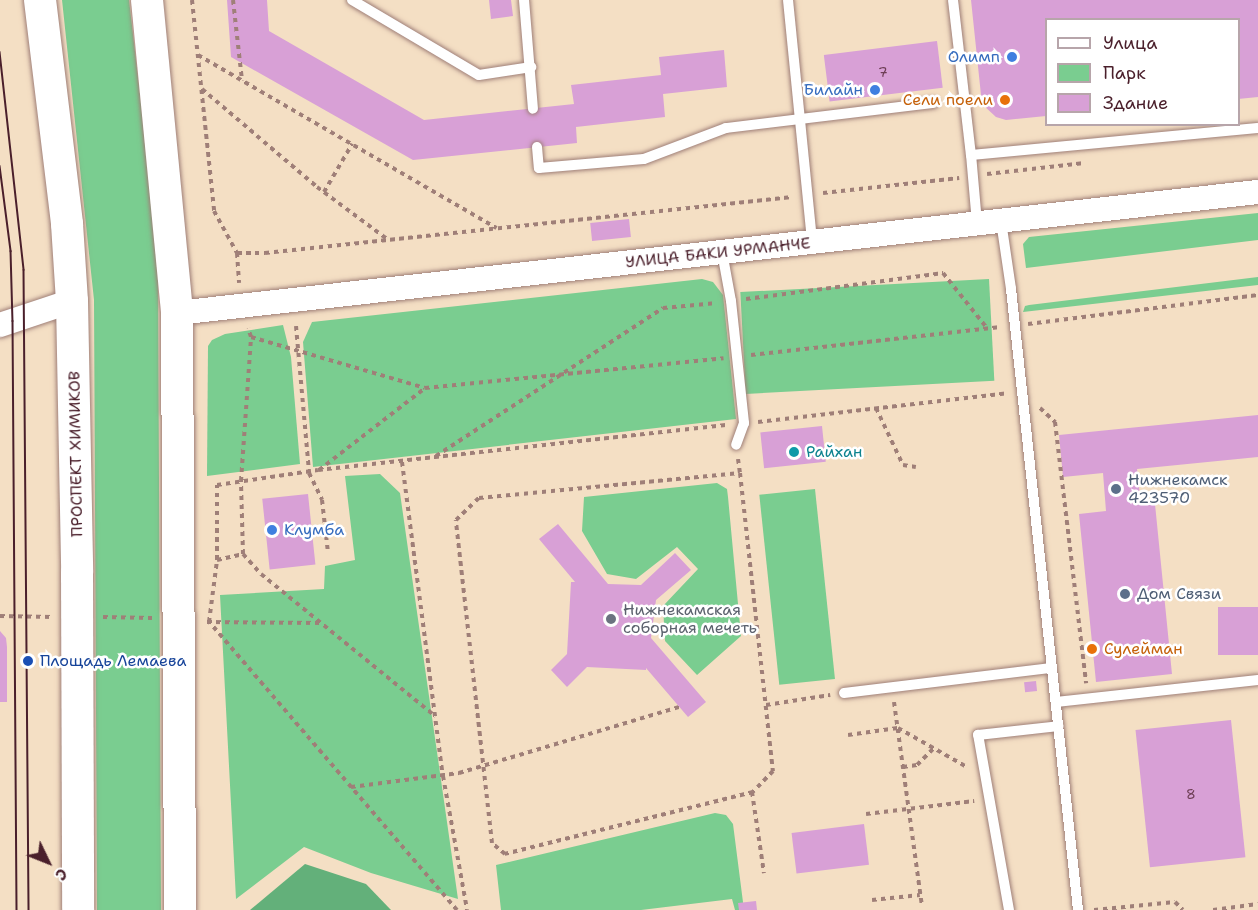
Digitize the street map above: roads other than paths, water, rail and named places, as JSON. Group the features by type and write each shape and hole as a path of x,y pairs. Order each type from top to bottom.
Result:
{"main road":[{"name":"ПРОСПЕКТ ХИМИКОВ","path":"40,0 68,224 72,301 77,572 78,910"},
{"path":"147,0 177,313 180,910"}],"street":[{"name":"УЛИЦА БАКИ УРМАНЧЕ","path":"177,313 1258,192"},
{"path":"0,325 72,301"}],"lane":[{"path":"352,0 479,75 531,68"},
{"path":"524,0 533,109"},
{"path":"788,0 802,119 812,242"},
{"path":"953,0 973,176 989,222 1014,326 1078,910"},
{"path":"537,147 538,168 644,159 726,128 933,102"},
{"path":"970,155 1258,128"},
{"path":"722,252 731,301 744,423 736,445"},
{"path":"843,693 1051,668"},
{"path":"1056,702 1258,680"},
{"path":"1009,910 978,735 1059,726"}],"tram line":[{"path":"0,52 24,270 29,910"},
{"path":"0,166 11,251 13,321 17,910"}],"place":[{"name":"Олимп","path":"1012,57"},
{"name":"Билайн","path":"875,90"},
{"name":"Сели поели","path":"1005,100"},
{"name":"Райхан","path":"794,452"},
{"name":"Нижнекамск 423570","path":"1116,489"},
{"name":"Клумба","path":"272,530"},
{"name":"Дом Связи","path":"1125,594"},
{"name":"Нижнекамская соборная мечеть","path":"611,619"},
{"name":"Сулейман","path":"1092,649"},
{"name":"Площадь Лемаева","path":"28,661"}]}
